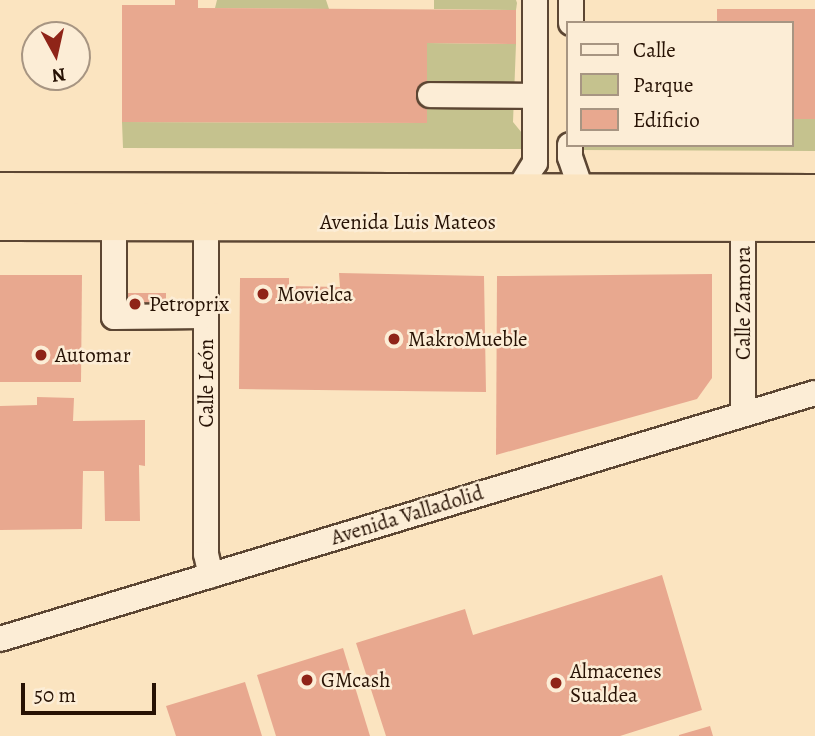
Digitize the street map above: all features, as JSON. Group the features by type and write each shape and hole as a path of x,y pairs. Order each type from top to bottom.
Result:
{"highway":[{"name":"Avenida Luis Mateos","path":"0,191 206,206 582,207 743,207 815,193"},
{"name":"Avenida Luis Mateos","path":"0,221 114,221 206,206 516,192 582,207"},
{"name":"Avenida Luis Mateos","path":"743,207 815,222"}],"street":[{"path":"516,192 535,163 535,0"},
{"path":"571,0 571,21"},
{"path":"430,95 535,96"},
{"path":"570,147 582,207"},
{"name":"Calle León","path":"206,206 206,554 211,575"},
{"name":"Calle Zamora","path":"743,207 743,414"},
{"path":"114,221 114,317 205,316"},
{"name":"Avenida Valladolid","path":"0,639 815,393"}],"green space":[{"path":"217,0 326,0 329,9 215,8"},
{"path":"434,0 516,0 517,3 516,10 434,9"},
{"path":"427,43 516,44 513,122 535,149 123,148 122,122 427,123"},
{"path":"794,119 815,119 815,151 579,150 579,147 794,147"}],"building":[{"path":"175,0 198,0 198,8 516,10 516,44 427,43 427,123 122,122 122,5 175,5"},
{"path":"717,9 815,9 815,119 794,119 794,21 717,21"},
{"path":"339,273 484,276 486,392 239,389 240,278 289,278 289,286 340,287"},
{"path":"712,274 712,378 697,399 496,455 497,276"},
{"name":"Automar","path":"0,275 82,275 81,382 0,382"},
{"path":"127,293 166,293 166,309 128,309"},
{"path":"37,397 74,398 73,421 145,420 145,466 139,465 140,521 105,521 104,471 83,471 82,529 0,530 0,406 37,405"},
{"path":"662,575 702,710 620,736 386,736 356,643 465,609 473,635"},
{"path":"343,648 370,736 276,736 257,675"},
{"path":"245,682 262,736 176,736 166,706"},
{"path":"710,726 713,736 679,736 679,735"}],"place":[{"name":"Movielca","path":"263,294"},
{"name":"Petroprix","path":"135,304"},
{"name":"MakroMueble","path":"394,339"},
{"name":"Automar","path":"41,355"},
{"name":"GMcash","path":"307,680"},
{"name":"Almacenes Sualdea","path":"556,683"}]}
